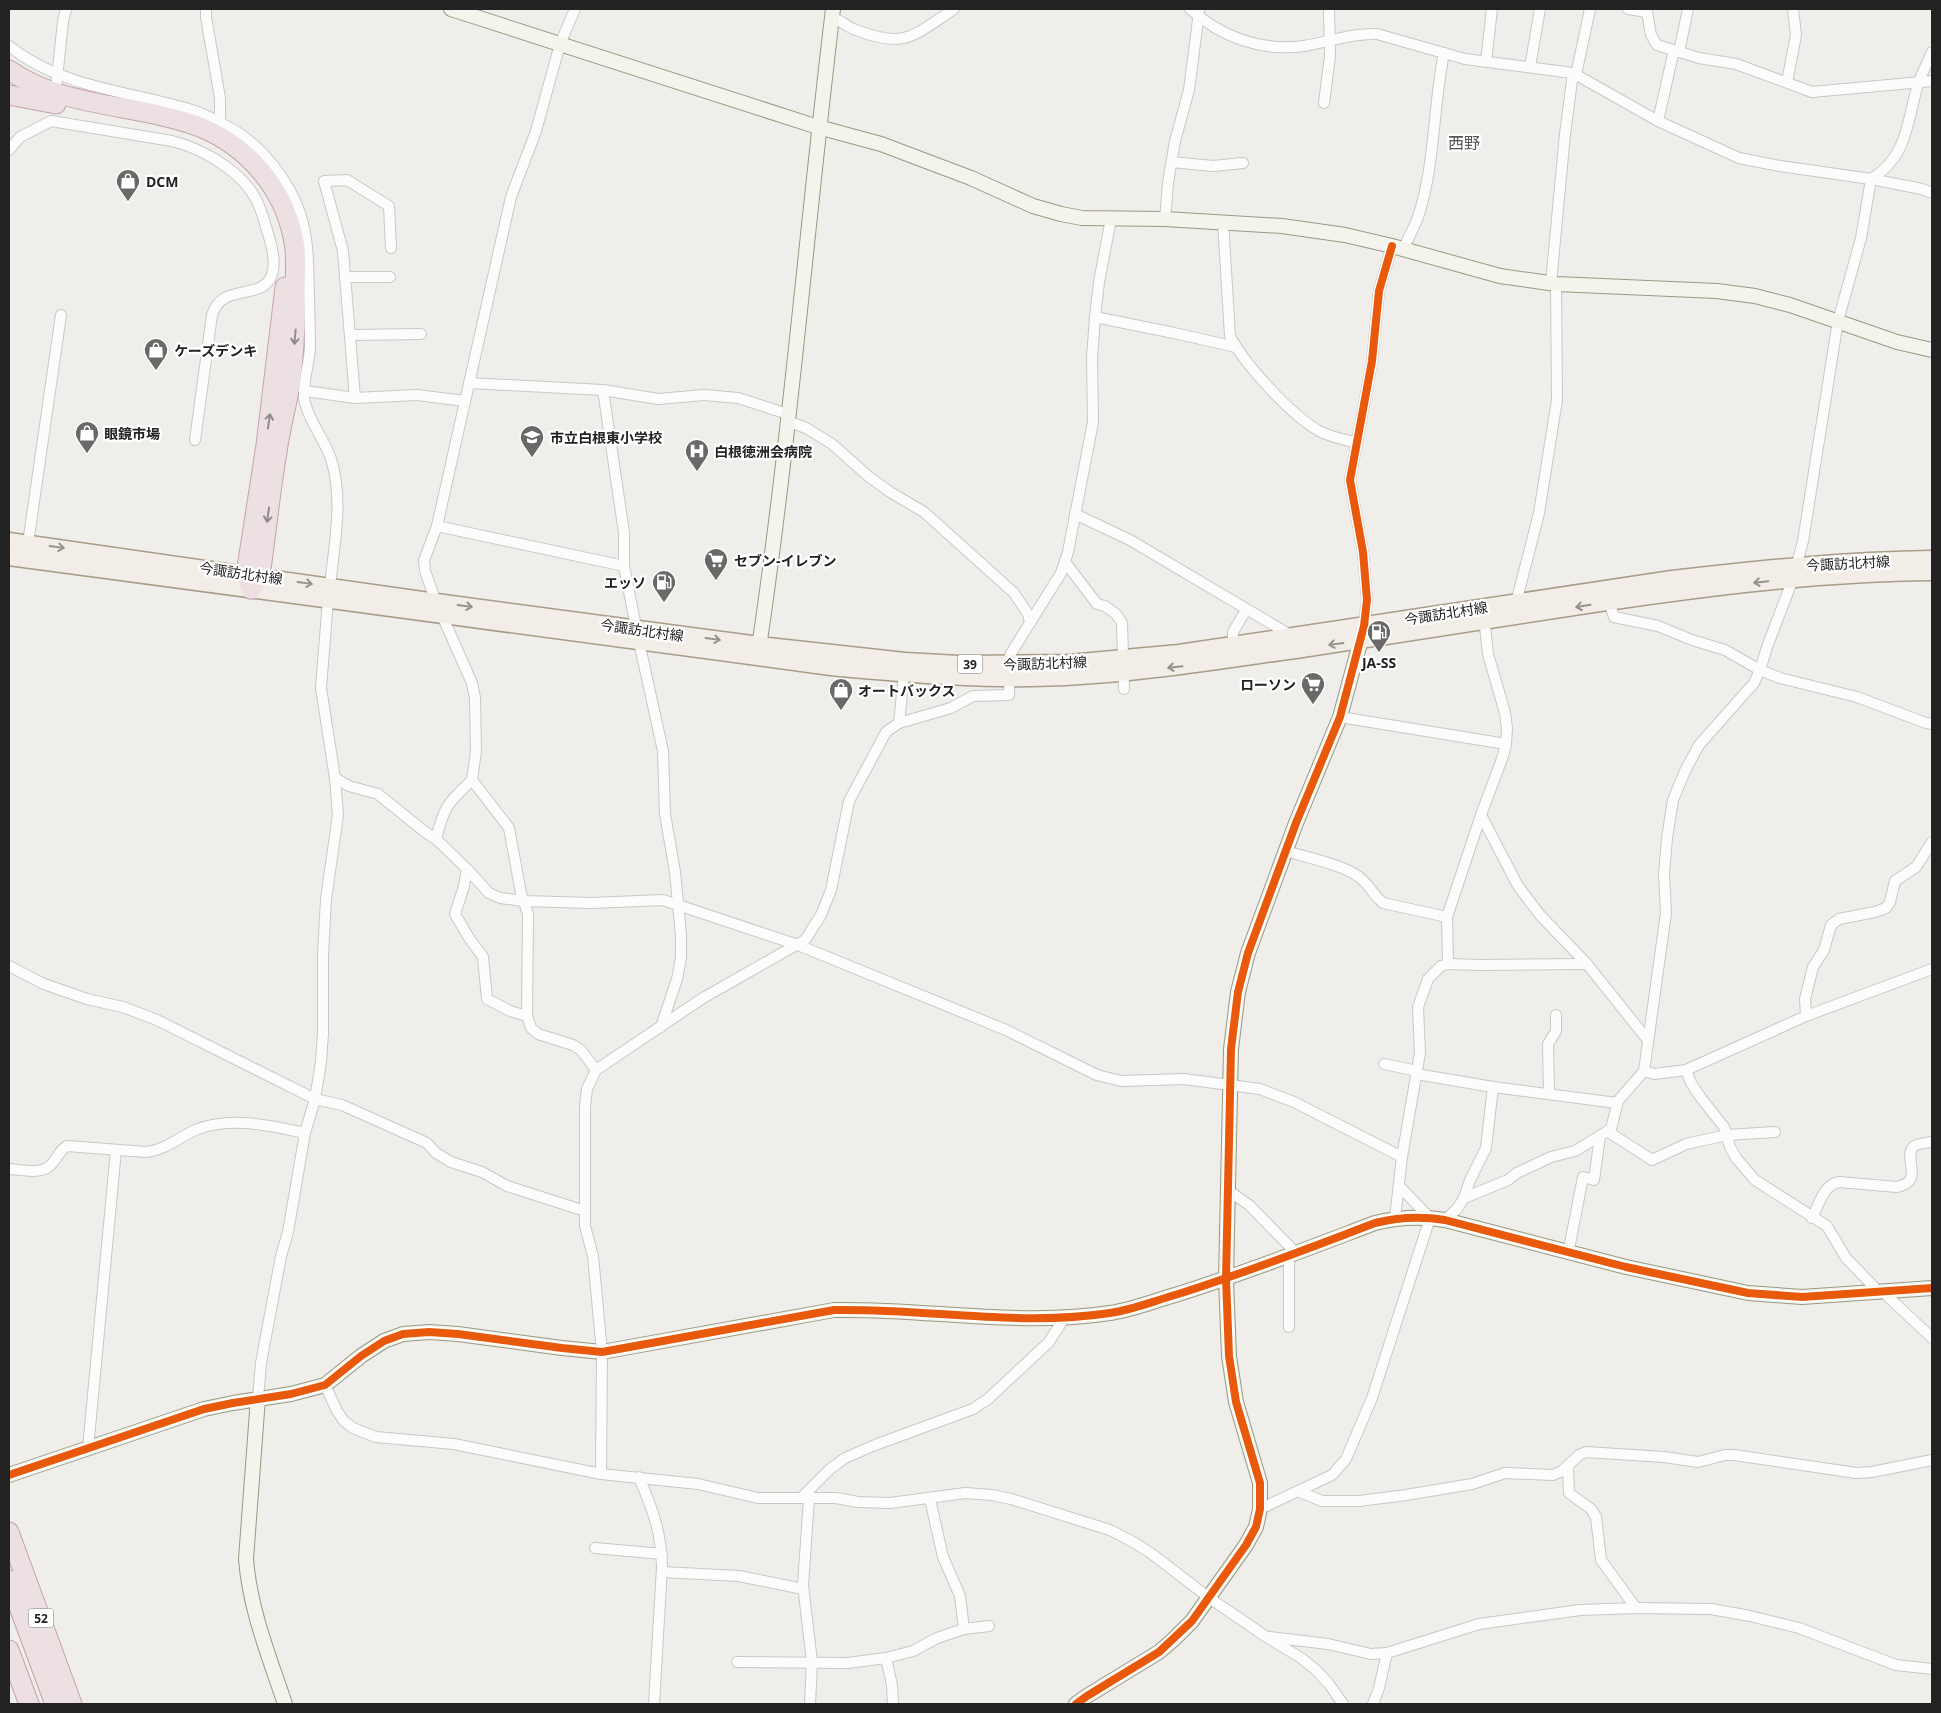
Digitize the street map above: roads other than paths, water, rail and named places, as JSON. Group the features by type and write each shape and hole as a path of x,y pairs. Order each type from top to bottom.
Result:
{"highway":[{"path":"9,70 56,104"},
{"path":"9,85 56,104"},
{"path":"9,95 173,129 216,145 231,156 256,180 266,194 281,228 285,245 286,283 252,580"},
{"path":"9,108 56,104"},
{"name":"52","path":"9,1532 72,1704"},
{"path":"9,1560 62,1704"},
{"path":"9,1580 55,1704"},
{"path":"9,1650 29,1704"}],"main road":[{"name":"今諏訪北村線","path":"9,541 329,593 758,652 831,667 904,674 1190,665 1362,633 1484,614 1609,602 1795,572 1932,572"},
{"name":"今諏訪北村線","path":"9,557 252,580"},
{"name":"今諏訪北村線","path":"1484,614 1516,603 1672,579 1795,572 1932,559"},
{"name":"今諏訪北村線","path":"1123,666 1293,636 1362,633"},
{"name":"今諏訪北村線","path":"758,652 905,661 1010,671"}],"street":[{"path":"9,150 20,137 56,104 63,21 66,9"},
{"path":"206,9 220,98 220,122"},
{"path":"451,9 818,127 881,144 971,178 1042,210 1082,218 1165,219 1282,226 1346,235 1397,247 1500,276 1553,283 1708,291 1755,296 1790,305 1897,342 1932,350"},
{"path":"436,839 442,815 450,802 472,780 476,751 475,698 472,683 425,571 424,560 437,526 511,197 536,131 560,44 575,9"},
{"path":"833,13 852,28 871,36 893,40 906,38 919,32 954,9"},
{"path":"1190,9 1199,12 1215,28 1250,43 1278,48 1305,46 1362,34 1377,34 1465,59 1574,74 1658,121 1740,158 1780,166 1871,178 1932,193"},
{"path":"1324,103 1330,56 1329,9"},
{"path":"1486,62 1492,9"},
{"path":"1530,67 1540,9"},
{"path":"1516,603 1539,513 1557,400 1553,283 1565,134 1574,74 1590,9"},
{"path":"1628,9 1647,12 1651,35 1657,45 1699,58 1736,64 1812,92 1932,81"},
{"path":"1658,121 1688,9"},
{"path":"1787,82 1796,35 1793,9"},
{"path":"1165,219 1165,203 1172,162 1189,90 1199,12"},
{"path":"758,652 788,417 818,127 833,13"},
{"path":"9,46 24,58 58,74 109,91 194,110 220,122 246,138 272,165 297,204 308,247 310,350 304,391 306,404 330,459 337,485 338,507 321,688 335,778 338,815 326,899 324,1033 321,1062 315,1098 305,1133 261,1363 246,1559 252,1604 285,1704"},
{"path":"1871,178 1884,171 1894,160 1900,148 1918,83 1932,52"},
{"path":"1076,1704 1159,1652 1192,1621 1246,1546 1256,1527 1260,1509 1260,1483 1236,1402 1231,1376 1226,1279 1229,1191 1229,1085 1238,992 1248,953 1286,851 1340,717 1362,633 1367,600 1363,552 1350,480 1372,361 1379,291 1397,247 1418,218 1427,181 1438,82 1444,53"},
{"path":"56,104 189,145 218,160 251,191 263,214 272,246 273,270 270,279 263,285 225,297 214,307 196,440"},
{"path":"1172,162 1214,166 1243,163"},
{"path":"1464,1198 1508,1180 1516,1173 1551,1157 1574,1151 1611,1129 1618,1103 1644,1072 1647,1038 1666,913 1664,874 1673,800 1685,771 1699,746 1754,683 1795,572 1803,540 1838,321 1861,238 1871,178"},
{"path":"355,398 343,251 324,181 348,180 388,206 391,248"},
{"path":"601,1474 602,1352 593,1256 585,1226 585,1108 587,1089 596,1070 703,998 805,940 821,915 830,890 849,802 886,732 899,723 951,708 973,696 1009,695 1010,655 1061,573 1065,562 1092,422 1092,358 1095,317 1099,282 1111,219"},
{"path":"1223,222 1230,336 1236,347 1278,397 1295,413 1320,431 1356,443"},
{"path":"345,277 390,277"},
{"path":"28,543 61,315"},
{"path":"1095,317 1236,347"},
{"path":"350,335 421,334"},
{"path":"470,383 603,390 658,399 704,395 738,398 788,417 832,444 868,476 890,492 924,512 1014,592 1028,614 1030,622"},
{"path":"603,390 624,533 624,566 663,751 665,814 675,872 681,935 681,958 677,980 661,1026"},
{"path":"304,391 355,398 417,395 465,401"},
{"path":"1075,514 1130,540 1293,636"},
{"path":"437,526 624,566"},
{"path":"1065,562 1097,604 1106,606 1116,614 1122,623 1124,689"},
{"path":"1609,602 1614,617 1658,626 1692,640 1725,650 1760,670 1780,678 1857,697 1932,724"},
{"path":"1233,646 1233,632 1246,610"},
{"path":"1448,964 1447,917 1506,744 1507,728 1505,713 1488,654 1484,614"},
{"path":"899,723 904,674"},
{"path":"1340,717 1506,744"},
{"path":"335,778 349,786 378,794 436,839 489,893 500,898 523,901 591,903 663,900 798,945 1006,1030 1097,1075 1121,1081 1184,1079 1260,1089 1294,1102 1402,1157"},
{"path":"472,780 509,828 523,901 528,914 526,1016 531,1028 538,1034 573,1045 581,1050 596,1070"},
{"path":"1481,814 1518,886 1540,915 1587,964 1647,1038"},
{"path":"1806,1016 1805,998 1813,967 1824,950 1831,925 1839,919 1886,908 1890,902 1895,881 1916,867 1932,842"},
{"path":"1286,851 1351,872 1361,878 1376,897 1383,902 1447,917"},
{"path":"467,869 455,914 482,957 487,999 510,1011 526,1016"},
{"path":"1395,1218 1402,1157 1420,1053 1418,1006 1428,979 1441,966 1448,964 1587,964"},
{"path":"9,966 44,984 87,999 123,1007 157,1020 315,1098 342,1105 399,1129 427,1143 436,1153 451,1162 482,1172 507,1186 585,1212"},
{"path":"1644,1072 1654,1074 1686,1070 1806,1016 1932,968"},
{"path":"1549,1094 1548,1044 1556,1031 1556,1015"},
{"path":"1384,1064 1417,1073 1493,1087 1618,1103"},
{"path":"1686,1070 1700,1098 1724,1127 1730,1147 1736,1158 1755,1180 1827,1226 1846,1258 1932,1338"},
{"path":"1445,1220 1457,1209 1464,1198 1470,1180 1486,1148 1493,1087"},
{"path":"9,1169 42,1171 49,1168 61,1149 67,1146 146,1152 156,1151 184,1135 211,1125 258,1124 305,1133"},
{"path":"1604,1133 1652,1160 1686,1144 1727,1136 1775,1132"},
{"path":"1568,1254 1583,1177 1594,1180 1604,1133"},
{"path":"1812,1218 1827,1187 1832,1184 1839,1182 1897,1187 1905,1185 1909,1182 1911,1175 1911,1152 1913,1148 1916,1145 1932,1142"},
{"path":"88,1449 116,1150"},
{"path":"1399,1186 1430,1218"},
{"path":"1229,1191 1249,1205 1292,1254 1288,1327"},
{"path":"9,1475 204,1410 258,1398 291,1394 325,1385 360,1356 384,1341 403,1334 417,1332 458,1334 602,1352 834,1310 868,1309 1006,1318 1065,1317 1111,1313 1226,1279 1375,1223 1395,1218 1445,1220 1568,1254 1748,1293 1802,1296 1932,1288"},
{"path":"1260,1509 1300,1492 1332,1475 1346,1459 1372,1398 1430,1218"},
{"path":"810,1704 812,1662 803,1589 805,1498 830,1469 846,1458 875,1445 973,1409 988,1399 1049,1342 1065,1317"},
{"path":"325,1385 337,1411 344,1421 364,1434 376,1437 454,1444 601,1474 698,1484 758,1498 836,1498 858,1502 890,1503 965,1494 992,1495 1110,1530 1152,1554 1208,1598 1301,1658 1316,1670 1343,1704"},
{"path":"1300,1492 1322,1501 1359,1501 1444,1490 1472,1484 1505,1473 1553,1475 1568,1467 1579,1455 1586,1452 1664,1457 1698,1462 1734,1455 1856,1474 1932,1460"},
{"path":"1568,1467 1568,1492 1591,1509 1596,1517 1601,1560 1636,1608"},
{"path":"639,1478 656,1518 662,1554 654,1704"},
{"path":"930,1499 943,1557 960,1596 964,1629"},
{"path":"595,1548 662,1554"},
{"path":"662,1572 739,1576 803,1589"},
{"path":"1265,1636 1328,1644 1371,1654 1387,1653 1480,1624 1580,1610 1636,1608 1711,1609 1799,1628 1896,1665 1932,1669"},
{"path":"737,1662 847,1663 886,1658 913,1651 937,1638 964,1629 989,1626"},
{"path":"1373,1704 1379,1688 1387,1653"},
{"path":"886,1658 892,1685 893,1704"}],"place":[{"name":"DCM","path":"128,202"},
{"name":"ケーズデンキ","path":"156,371"},
{"name":"眼鏡市場","path":"87,454"},
{"name":"市立白根東小学校","path":"532,458"},
{"name":"白根徳洲会病院","path":"697,472"},
{"name":"セブン-イレブン","path":"716,581"},
{"name":"エッソ","path":"664,603"},
{"name":"JA-SS","path":"1379,653"},
{"name":"ローソン","path":"1313,705"},
{"name":"オートバックス","path":"841,711"}],"district":[{"name":"西野","path":"1464,143"}]}
